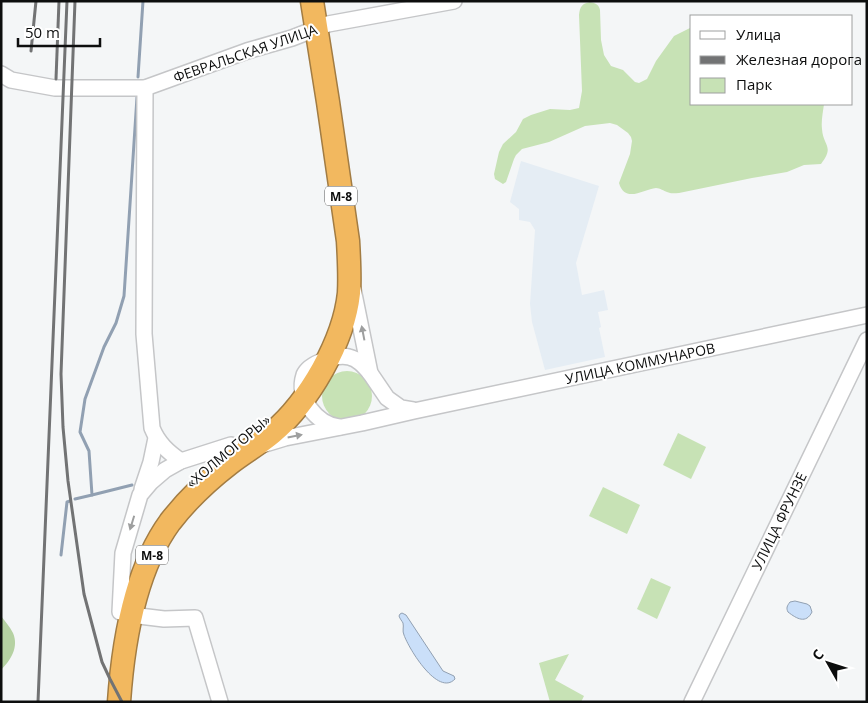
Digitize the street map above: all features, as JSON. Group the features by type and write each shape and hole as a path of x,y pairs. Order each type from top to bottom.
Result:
{"highway":[{"name":"М-8","path":"300,1 328,102 350,274 349,295 339,332 328,360 305,396"},
{"name":"М-8","path":"305,373 316,353 328,322 334,297 337,263 310,32 312,1"},
{"name":"«ХОЛМОГОРЫ»","path":"240,447 292,392 305,373"},
{"name":"«ХОЛМОГОРЫ»","path":"119,702 125,650 127,584 149,535 167,507 191,478 240,447 273,432 305,396"},
{"name":"«ХОЛМОГОРЫ»","path":"108,702 112,656 125,613"}],"street":[{"name":"ФЕВРАЛЬСКАЯ УЛИЦА","path":"1,74 11,80 55,88 145,88 246,51 310,32 328,24 454,1"},
{"path":"145,88 144,334 152,428 156,438 181,461"},
{"path":"350,274 379,398 374,414 362,423"},
{"name":"УЛИЦА КОММУНАРОВ","path":"140,495 165,470 181,461 867,315"},
{"name":"УЛИЦА ФРУНЗЕ","path":"692,702 867,340"},
{"path":"342,427 327,424 316,416 305,396 303,381 305,373 313,366 340,356 356,359 374,378 387,398 401,408 414,411"},
{"path":"156,438 151,462 123,552 125,613 164,619 195,618 220,702"}],"shaded area":[{"path":"521,161 599,186 576,263 582,295 604,290 608,310 598,312 605,357 545,370 532,322 530,304 535,230 530,222 519,220 519,209 510,202"}],"green space":[{"path":"590,2 597,4 599,7 604,55 611,66 623,70 635,82 639,83 647,79 656,61 674,36 690,28 690,105 824,105 822,129 828,149 825,158 821,164 804,165 787,172 679,193 670,193 656,188 630,194 622,189 619,183 630,154 631,137 617,125 610,123 585,126 549,142 522,149 514,159 506,182 503,184 495,179 494,174 499,152 503,144 516,132 523,119 550,109 570,110 579,108 582,91 579,15 580,9"},
{"path":"347,371 356,373 367,382 372,396 370,405 361,416 347,421 338,419 327,410 322,396 324,387 333,376"},
{"path":"678,433 706,447 691,479 663,465"},
{"path":"603,487 640,505 627,534 589,516"},
{"path":"651,578 671,587 657,619 637,609"},
{"path":"1,616 13,633 15,643 11,658 1,670"},
{"path":"569,654 555,680 584,696 581,702 550,702 539,663"}],"water":[{"path":"795,601 810,606 812,612 810,616 801,619 788,612 788,605 790,602"},
{"path":"402,613 406,615 443,671 454,676 455,679 448,683 441,682 425,669 404,635 403,623 399,616"}],"waterway":[{"path":"138,77 143,1"},
{"path":"75,499 92,495 89,451 80,432 85,399 104,347 116,323 124,296 137,97"},
{"path":"92,495 132,485"},
{"path":"61,555 67,502 70,501"}],"railway":[{"path":"31,51 36,1"},
{"path":"56,79 59,1"},
{"path":"38,702 67,1"},
{"path":"75,1 61,374 63,427 68,481 84,594 102,662 122,702"}]}
